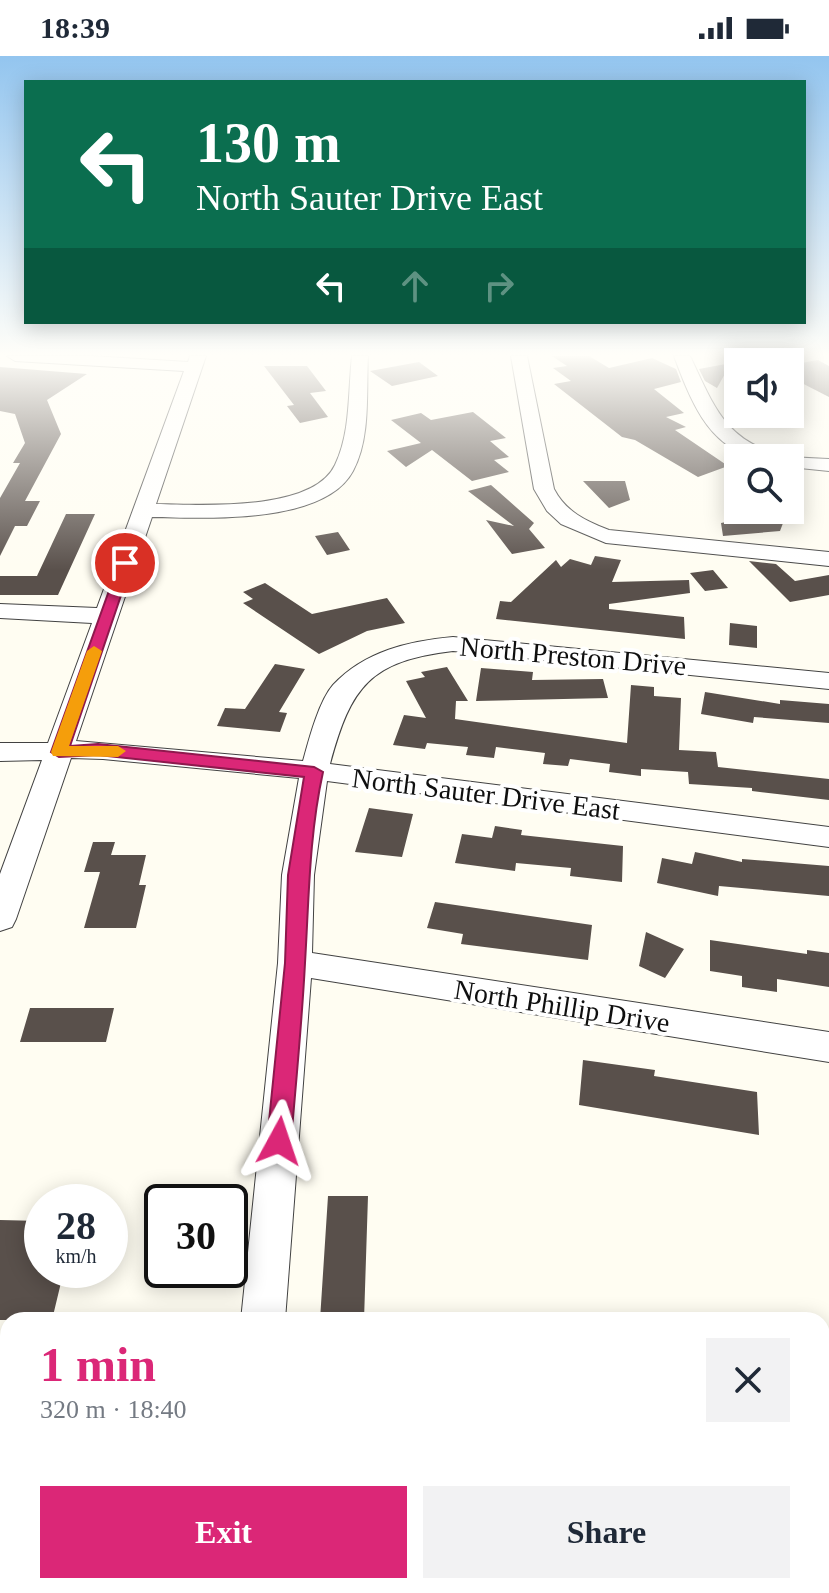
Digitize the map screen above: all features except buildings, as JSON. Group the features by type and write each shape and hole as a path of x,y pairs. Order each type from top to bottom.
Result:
{"street":[{"path":"0,919 173,428"},
{"path":"144,510 220,511 296,501 325,489 341,475 349,455 352,428"},
{"path":"532,428 544,489 550,504 580,527 606,536 829,559"},
{"path":"715,428 740,444"},
{"path":"804,462 829,465"},
{"path":"0,611 106,616"},
{"name":"North Preston Drive","path":"264,1312 306,807 326,729 343,690 379,662 416,648 453,644 829,681"},
{"name":"North Sauter Drive East","path":"0,752 98,749 314,772 829,837"},
{"name":"North Phillip Drive","path":"295,963 829,1047"}],"slow traffic":[{"path":"94,651 59,752 118,751"}],"route":[{"path":"125,563 59,752 98,749 314,772 306,807 298,875 295,963 279,1141"}]}
